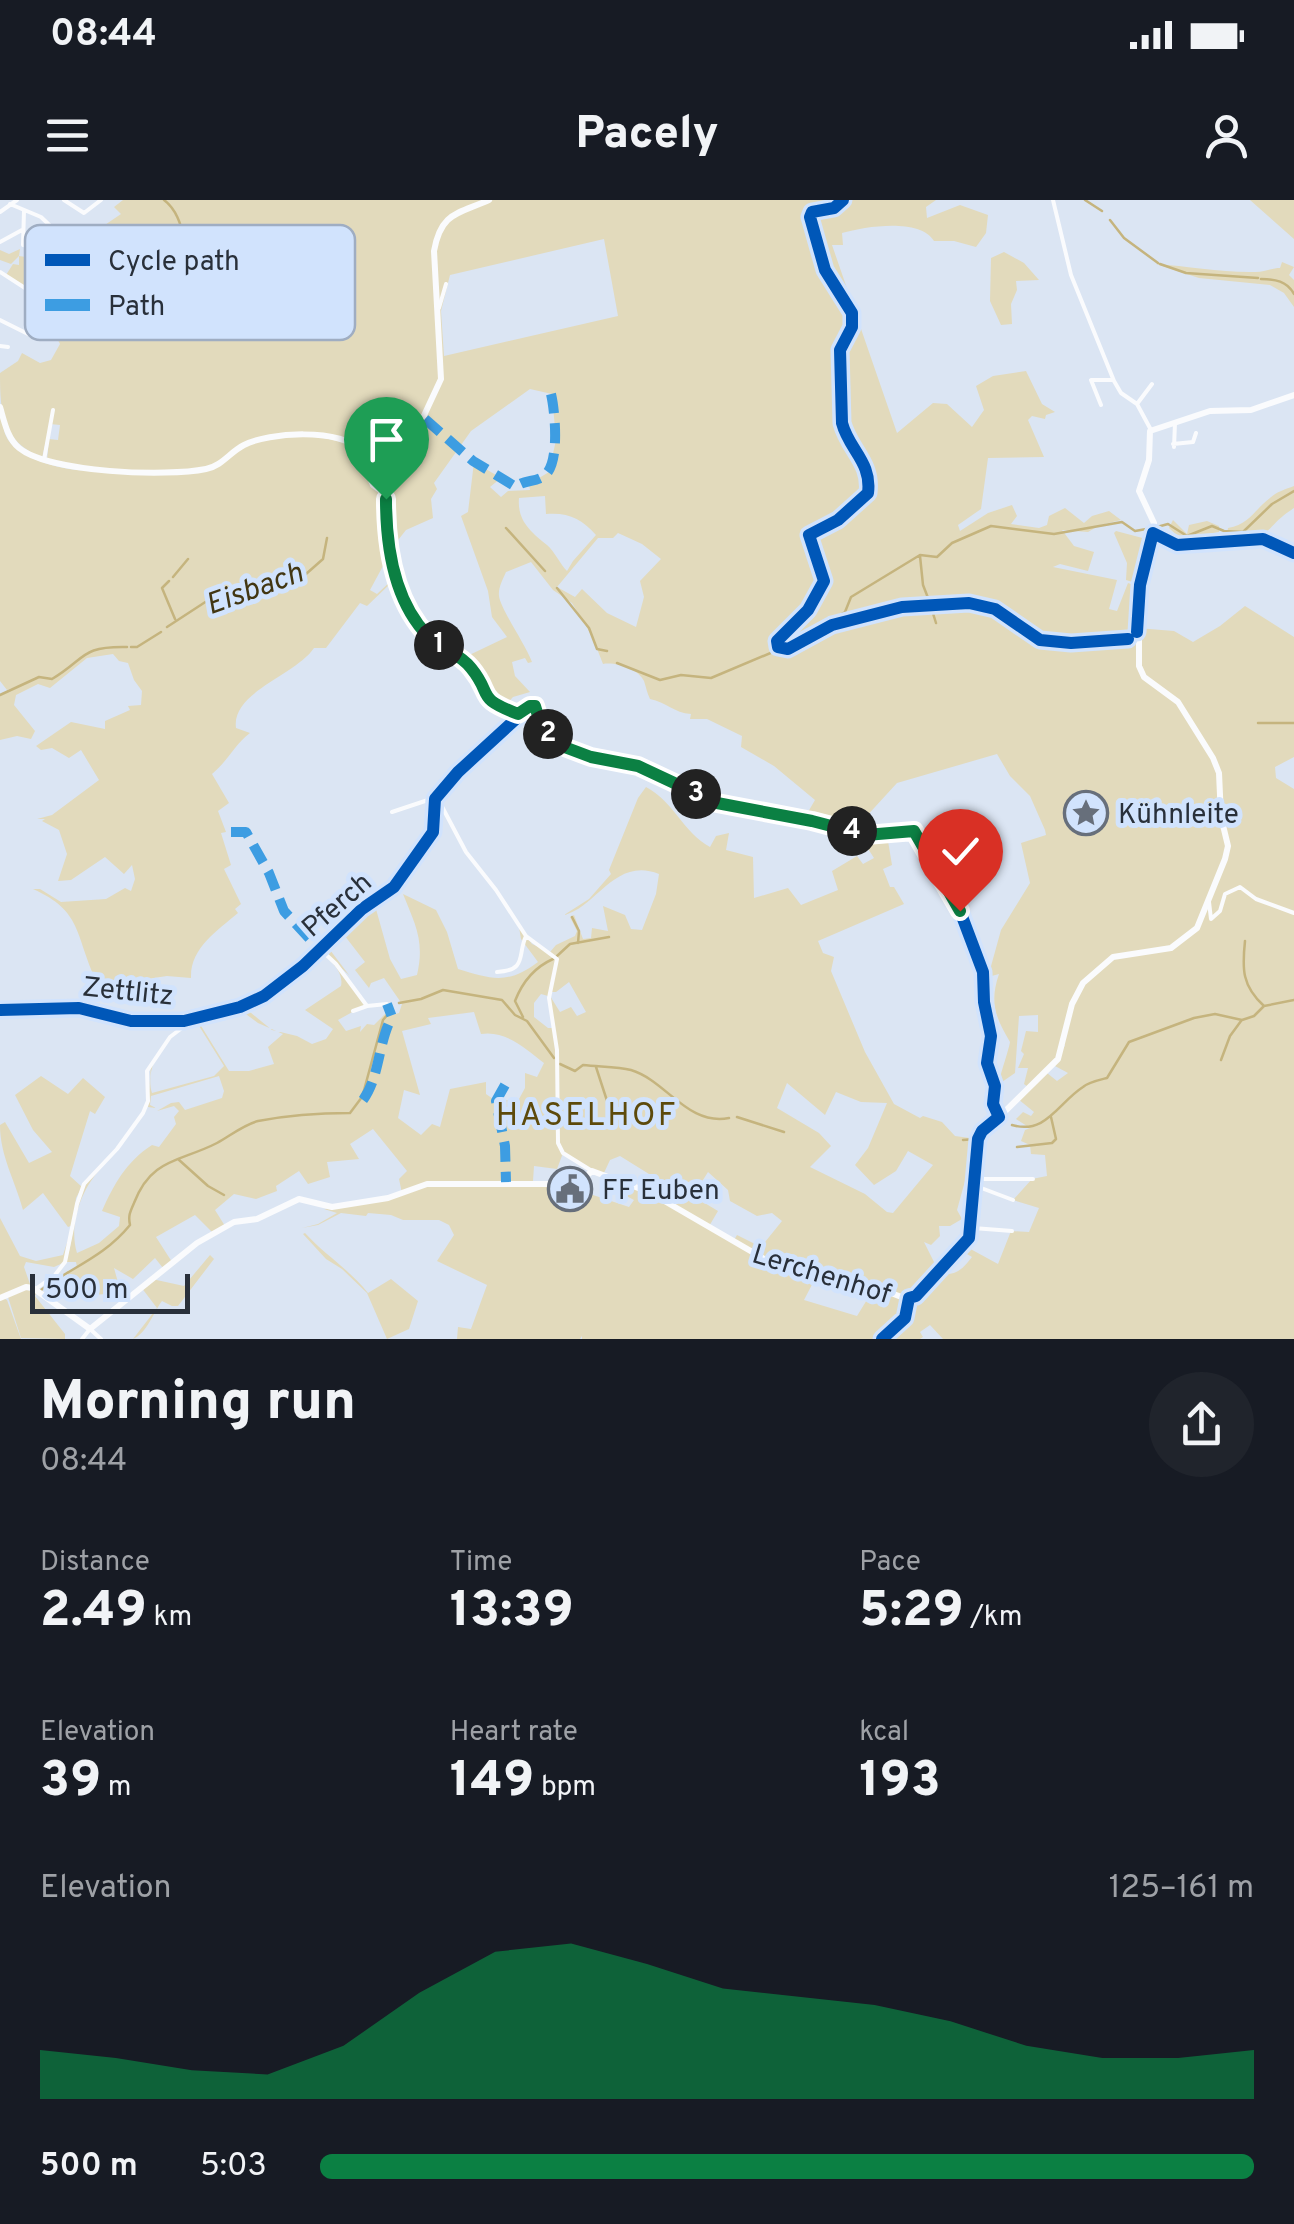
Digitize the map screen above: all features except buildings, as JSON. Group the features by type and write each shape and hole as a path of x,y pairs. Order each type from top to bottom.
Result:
{"street":[{"path":"0,212 17,200"},
{"path":"64,200 84,213 101,200"},
{"path":"489,200 454,214 437,234 434,251 441,379 387,495 388,544 412,614 435,642 468,664 488,700 518,714 535,706 542,729 567,748 638,766 717,803 866,835 917,832 964,919 985,980 984,1002 991,1036 987,1063 996,1086 993,1104 999,1117"},
{"path":"1053,200 1070,275 1114,380 1120,392 1138,404 1151,430 1139,492 1154,518 1139,596 1139,666 1144,677 1178,702 1219,772 1221,817 1228,846 1197,928"},
{"path":"10,204 49,225"},
{"path":"24,211 25,245"},
{"path":"0,242 22,230"},
{"path":"0,272 25,289"},
{"path":"439,308 446,284"},
{"path":"0,320 25,333"},
{"path":"0,346 8,347"},
{"path":"1101,405 1091,380 1114,380"},
{"path":"1138,404 1152,384"},
{"path":"1151,430 1208,412 1251,410 1294,395"},
{"path":"0,407 16,444 61,465 132,472 204,470 221,464 240,447 268,436 308,436 351,443 368,461 374,485 387,495"},
{"path":"44,460 53,410"},
{"path":"1174,423 1174,446 1193,442 1196,433"},
{"path":"1153,534 1177,545 1263,539 1294,553"},
{"name":"Pferch","path":"190,1020 240,1007 264,996 400,880 434,830 438,796 518,714"},
{"path":"82,1339 197,1243 234,1222 257,1220 299,1199 332,1206 388,1198 427,1184 572,1184 592,1171 563,1153 558,1144 557,1050 549,1001 557,959 526,936 466,852 438,796 392,812"},
{"path":"882,1339 905,1318 909,1298 960,1250 972,1228 979,1137 1058,1059 1072,1004 1083,983 1112,958 1129,952 1171,948 1220,911 1225,894 1240,886 1256,899 1294,914"},
{"path":"1209,898 1211,919"},
{"path":"497,972 510,971 521,960 526,936"},
{"path":"320,949 336,964 366,1006"},
{"path":"353,1012 387,1004"},
{"name":"Zettlitz","path":"0,1010 79,1008 131,1021 190,1020"},
{"path":"35,1290 65,1262 84,1184 117,1149 147,1106 150,1064 190,1020"},
{"name":"Lerchenhof","path":"592,1171 643,1189 766,1260 909,1298"},
{"path":"976,1182 1032,1179"},
{"path":"976,1182 1014,1200"},
{"path":"972,1228 1012,1231"},
{"path":"3,1296 26,1287 35,1290 101,1339"}],"shaded area":[{"path":"123,200 487,200 476,206 493,200 936,200 926,207 927,218 960,205 988,215 986,233 976,247 934,241 917,229 892,226 842,233 843,245 832,245 897,433 933,403 947,404 972,427 984,410 976,386 993,376 1026,371 1042,404 1055,412 1045,419 1032,416 1028,420 1044,457 988,458 981,509 958,525 960,531 988,513 1012,505 1017,516 1011,524 1039,528 1047,525 1049,516 1065,508 1084,523 1109,511 1121,520 1088,532 1062,530 1074,546 1094,552 1088,571 1060,564 1053,567 1117,580 1109,609 1117,611 1128,583 1139,587 1137,628 1174,631 1193,642 1245,606 1294,637 1294,757 1275,767 1276,778 1294,789 1294,1339 943,1339 930,1325 920,1332 920,1339 884,1339 903,1322 912,1299 939,1271 953,1273 969,1261 972,1257 962,1251 965,1246 998,1264 1011,1231 1029,1232 1039,1208 1013,1200 1032,1179 1047,1176 1045,1155 1031,1154 1030,1145 1021,1141 1030,1128 1016,1119 1023,1112 1031,1116 1034,1112 1018,1099 1047,1073 1057,1081 1068,1073 1055,1066 1065,1045 1061,1044 1054,1064 1028,1087 1024,1084 1028,1068 1018,1068 1026,1031 1038,1032 1038,1015 1019,1016 1015,1073 999,1084 1010,1042 996,1010 999,974 988,977 1001,930 1030,883 1021,843 1046,835 1045,830 1030,796 1010,776 997,754 897,783 853,831 804,819 815,800 774,766 741,747 742,736 707,719 690,719 691,714 650,699 644,681 631,669 603,664 572,603 553,590 531,562 506,572 499,593 532,662 525,658 512,662 515,676 530,692 513,697 504,707 496,703 463,658 507,637 492,617 488,591 461,516 468,512 474,462 501,478 490,487 501,497 508,491 530,490 529,484 549,472 556,440 552,394 530,389 471,431 434,483 437,489 431,499 433,518 406,530 391,549 387,535 390,553 370,590 377,594 392,580 391,583 367,606 360,603 326,648 314,648 254,694 237,715 236,728 250,733 212,774 229,803 218,811 231,865 224,869 241,904 235,909 238,913 200,949 191,978 167,976 126,982 95,978 69,915 33,889 61,902 106,899 125,888 131,891 135,879 132,865 124,874 105,857 71,880 58,881 67,854 59,830 42,821 45,819 37,819 52,815 99,780 81,750 69,758 52,748 41,750 36,746 71,722 105,729 105,721 130,710 128,706 141,705 142,691 128,663 113,654 87,658 50,688 38,684 16,695 14,705 35,731 31,739 17,736 0,740 0,696 34,680 7,690 0,681 0,413 12,445 33,459 61,468 152,473 193,472 213,468 258,440 312,437 342,442 362,453 368,475 364,476 385,495 387,529 389,490 374,484 366,457 361,449 350,442 320,434 284,434 252,440 202,469 149,471 47,460 49,439 58,440 60,425 50,424 42,458 19,443 6,424 0,373 18,361 22,353 40,363 51,360 60,344 58,340 355,340 355,225 105,225 121,214 114,207","holes":["604,239 618,316 444,356 441,311 450,275","545,496 546,514 574,518 596,535 567,571 520,513 519,498","618,533 642,544 661,559 640,581 644,597 636,627 607,613 582,589 575,597 557,587 598,538 613,538"]},
{"path":"1250,200 1294,200 1294,239"},
{"path":"20,249 11,264 0,260 0,250 9,254"},
{"path":"1004,252 1024,263 1039,280 1016,281 1012,324 1001,325 990,301 991,258"},
{"path":"19,256 25,257 25,289 6,275 13,264 19,265"},
{"path":"1282,262 1294,267 1289,275 1294,280 1294,307 1284,293 1270,285 1199,278 1156,264 1256,272 1280,268"},
{"path":"1294,486 1294,508 1266,532 1254,536 1227,534 1228,528 1247,520 1272,496"},
{"path":"1173,520 1187,534 1189,525 1207,521 1219,526 1219,532 1181,539 1169,528"},
{"path":"1116,531 1150,540 1139,584 1126,580 1127,563"},
{"path":"646,787 710,847 716,836 729,833 726,850 753,857 754,898 788,888 801,905 838,890 832,871 857,856 863,864 874,858 865,844 868,837 887,835 892,865 883,869 890,887 894,887 904,904 818,941 823,953 834,957 831,971 865,1052 894,1104 920,1118 942,1122 955,1136 977,1139 976,1165 968,1170 957,1210 962,1219 950,1226 939,1226 940,1236 931,1245 924,1242 938,1270 914,1296 904,1297 766,1259 733,1242 737,1235 761,1247 782,1221 772,1213 757,1216 730,1201 728,1190 708,1172 693,1196 718,1211 708,1228 644,1188 649,1174 620,1156 610,1160 603,1175 563,1153 557,1169 534,1166 533,1181 427,1182 402,1193 399,1179 407,1171 373,1129 350,1144 359,1159 327,1162 330,1177 308,1184 299,1171 276,1186 277,1191 256,1199 234,1194 215,1210 225,1226 213,1233 195,1215 156,1237 172,1262 163,1268 155,1258 133,1279 114,1268 121,1293 76,1296 79,1288 66,1272 77,1267 76,1262 66,1262 80,1197 85,1186 102,1167 88,1185 79,1207 74,1230 77,1253 99,1243 119,1226 120,1217 102,1211 111,1192 135,1159 152,1145 159,1147 176,1124 174,1117 179,1111 174,1106 157,1111 171,1103 179,1102 185,1110 222,1098 219,1076 151,1096 150,1105 156,1108 148,1107 151,1064 158,1055 151,1071 152,1093 214,1076 224,1066 196,1021 188,1025 193,1021 191,1018 243,1004 239,1007 242,1009 276,989 245,1008 270,1028 239,1009 198,1021 229,1071 249,1071 274,1064 268,1047 283,1034 276,1031 312,1044 326,1039 333,1029 305,1010 341,986 341,976 332,963 320,953 277,989 287,979 273,987 361,905 393,885 413,858 394,887 374,902 390,959 401,979 417,975 420,952 418,933 403,894 436,910 458,969 490,977 508,977 538,962 521,939 519,927 532,944 550,952 575,936 577,931 570,917 574,915 583,939 591,938 592,928 608,931 603,906 625,915 631,929 642,930 659,874 644,870 618,877 586,903 564,915 589,899 611,874 609,870","holes":["341,931 365,962 355,970 369,988 371,983 384,978 402,1004 399,1013 392,1015 389,1010 360,1032 361,1026 346,1031 338,1020 365,1005 330,958 349,975 327,946","569,982 586,1012 577,1016 571,1007 560,1012 550,996 555,1034 553,1028 534,1017 534,1003 541,994 548,996 549,992 556,992","474,1012 481,1034 506,1037 544,1063 537,1077 525,1073 525,1088 519,1099 496,1101 486,1094 486,1082 450,1089 440,1127 432,1124 421,1135 398,1118 404,1090 420,1095 402,1031 431,1024 428,1018","787,1083 825,1115 836,1092 861,1102 887,1103 868,1148 855,1165 874,1185 896,1171 908,1151 933,1165 893,1213 887,1212 865,1194 810,1167 831,1146 819,1133 777,1108"]},
{"path":"41,1076 68,1094 83,1078 105,1097 95,1114 90,1111 70,1176 82,1187 76,1198 73,1225 68,1227 43,1193 23,1210 2,1147 0,1125 5,1122 29,1163 52,1152 33,1130 15,1095"},
{"path":"615,1181 649,1193 756,1257 817,1275 804,1300 857,1316 873,1290 905,1300 905,1316 881,1339 457,1339 458,1327 471,1329 487,1285 437,1261 454,1235 449,1225 439,1220 341,1213 302,1228 337,1213 324,1209 388,1199 427,1185 563,1186 562,1190 578,1196 581,1191 629,1207 634,1200 615,1190"},
{"path":"0,1218 20,1256 36,1261 63,1255 72,1228 65,1262 54,1267 26,1262 31,1287 0,1297"},
{"path":"305,1233 368,1293 391,1279 418,1301 409,1329 387,1339 367,1293 326,1259"},
{"path":"210,1255 214,1259 178,1306 162,1301 146,1328 133,1339 157,1308 141,1287 152,1279 184,1286"},
{"path":"22,1289 37,1292 35,1296 65,1339 21,1338 8,1297"},
{"path":"3,1298 7,1300 21,1339 0,1339"}],"waterway":[{"path":"164,200 180,225"},
{"path":"1085,200 1102,211"},
{"path":"1110,220 1124,238 1158,263"},
{"path":"1160,264 1186,273 1258,278"},
{"path":"1261,279 1280,282 1294,294"},
{"path":"1157,527 1168,524 1187,536 1212,526 1243,532 1272,504 1294,491"},
{"path":"784,647 845,612 851,597 920,555 937,557 952,543 991,526 1054,534 1122,522 1135,531 1152,528"},
{"path":"506,528 545,571"},
{"name":"Eisbach","path":"167,627 213,597 256,591 306,574 323,559 327,538"},
{"path":"920,556 923,585 930,603"},
{"path":"173,577 188,559"},
{"path":"169,581 162,588 175,619"},
{"path":"557,588 589,628 597,649 607,651"},
{"path":"931,607 936,623"},
{"name":"Eisbach","path":"131,647 161,632"},
{"name":"Eisbach","path":"0,695 39,677 52,679 92,651 127,647"},
{"path":"617,663 660,680 681,675 711,678 780,649"},
{"path":"1258,723 1294,723"},
{"path":"572,917 579,931 578,943"},
{"path":"557,956 570,944 609,937"},
{"path":"1245,941 1245,976 1264,1006"},
{"path":"523,1017 515,1001 518,994 535,971 553,959"},
{"path":"399,1003 443,990 502,1000 515,1015 527,1021 554,1058"},
{"path":"1012,1125 1024,1127 1043,1122 1085,1085 1107,1078 1129,1042 1194,1018 1215,1014 1242,1020 1254,1016 1264,1006 1294,1000"},
{"path":"363,1094 383,1020 389,1013"},
{"path":"1221,1060 1241,1021"},
{"path":"560,1064 575,1071 583,1065 631,1070 701,1115 729,1118"},
{"path":"596,1067 611,1113"},
{"path":"41,1290 99,1254 120,1236 130,1225 130,1212 141,1188 158,1169 252,1123 350,1113 362,1097"},
{"path":"737,1117 784,1132"},
{"path":"1017,1147 1052,1143 1056,1139 1051,1117"},
{"path":"963,1140 975,1139"},
{"path":"178,1159 224,1195"}],"marked path":[{"path":"425,419 473,461 516,487 550,469 555,436 551,394"},
{"path":"231,832 246,832 284,911 320,950"},
{"path":"363,1100 373,1081 392,1017 387,1004"},
{"path":"505,1085 496,1101 505,1146 506,1182"}],"cycle path":[{"path":"843,200 834,208 812,212 810,217 825,270 852,313 852,327 840,350 842,423 867,473 868,493 838,520 809,535 824,581 808,610 777,641 778,647 788,649 832,625 902,607 969,603 995,609 1040,640 1071,643 1128,639"},
{"path":"1137,632 1140,585 1153,533 1177,545 1263,539 1294,553"},
{"path":"0,1010 79,1008 131,1021 184,1021 240,1007 264,996 303,966 362,909 394,887 433,832 435,799 458,772 530,706 535,707 542,729 567,748 598,759 638,766 717,803 866,835 914,831 960,911 983,972 991,1036 987,1063 995,1086 993,1104 999,1117 978,1139 969,1238 916,1296 909,1298 905,1318 882,1339"}],"place":[{"name":"Kühnleite","path":"1086,813"},
{"name":"FF Euben","path":"570,1189"}],"district":[{"name":"HASELHOF","path":"587,1114"}],"route":[{"path":"386,499 388,544 408,607 427,634 474,671 488,700 518,714 535,706 542,729 567,748 638,766 717,803 866,835 912,830 919,834 960,911"}]}
